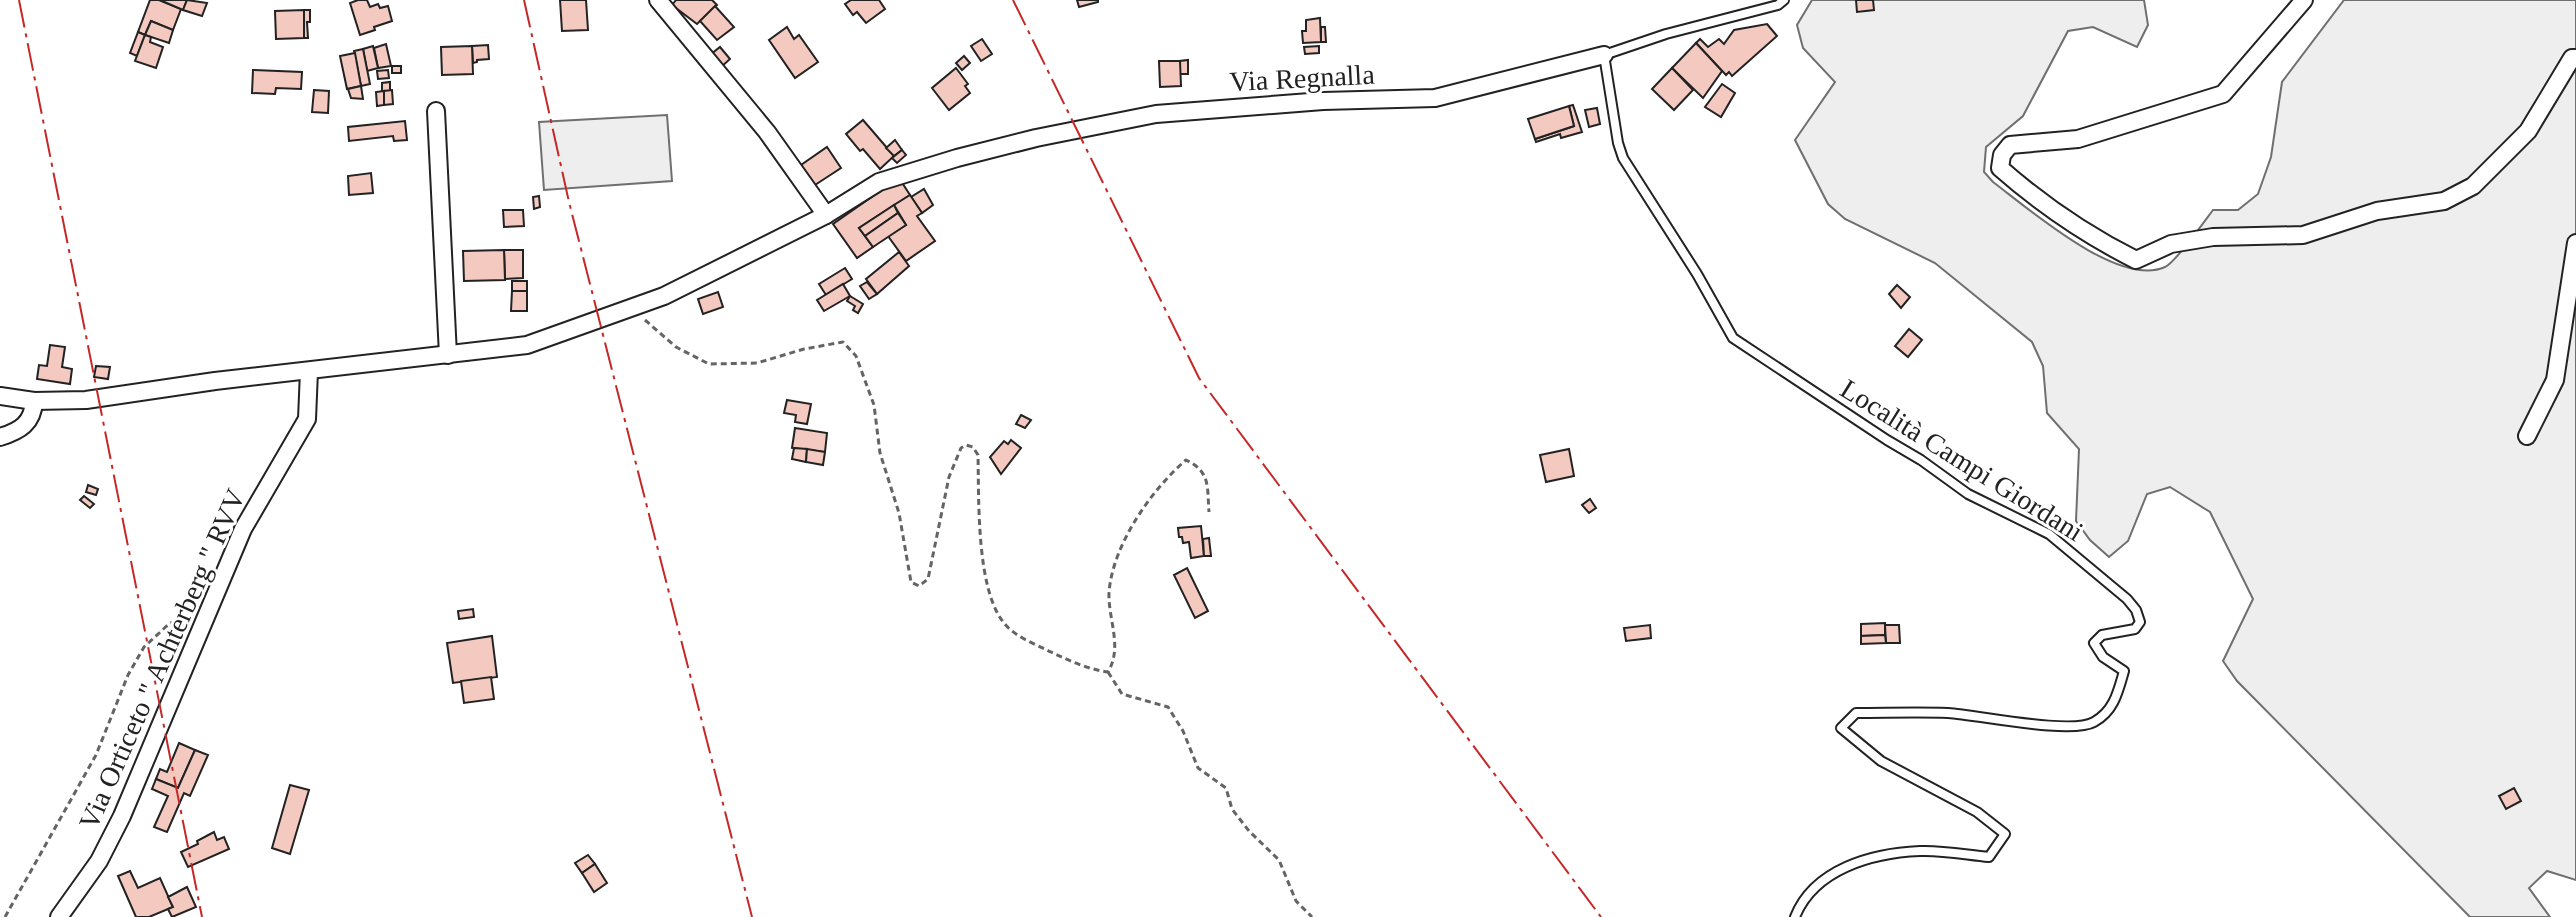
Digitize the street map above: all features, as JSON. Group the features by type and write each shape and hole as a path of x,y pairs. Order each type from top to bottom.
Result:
{"street":[{"path":"658,0 767,132 826,215"},
{"path":"2304,0 2249,68 2223,94 2078,139 2010,145 2002,155 2000,168 2036,200 2093,238 2136,260 2171,244 2213,237 2303,235 2377,211 2444,201 2473,186 2528,131 2556,81 2572,58 2576,58"},
{"name":"Via Regnalla","path":"0,396 34,401 86,400 527,345 664,296 826,215 879,182 1036,138 1156,114 1323,101 1435,98 1604,55"},
{"path":"436,111 448,355"},
{"path":"2527,436 2555,380 2576,243"},
{"name":"Via Orticeto \" Achterberg \" RVV","path":"59,917 99,861 122,816 243,529 307,419 309,371"},
{"path":"0,437 19,432 33,414 34,401"}],"lane":[{"name":"Via Regnalla","path":"1604,55 1666,34 1778,5 1784,0"},
{"name":"Località Campi Giordani","path":"1604,55 1623,158 1697,274 1733,338 1968,494 2049,534 2127,599 2136,610 2140,622 2135,629 2102,635 2094,643 2103,657 2124,671 2116,699 2107,713 2091,724 2069,726 1949,713 1856,713 1841,728 1881,761 1977,812 2005,834 1989,857 1921,851 1873,859 1838,870 1820,881 1800,904 1795,917"}],"path":[{"path":"643,318 676,347 709,364 757,363 804,349 843,342 856,356 874,405 880,453 899,513 911,582 919,586 928,579 949,477 961,448 966,445 973,447 978,455 982,553 993,608 1006,626 1026,640 1088,669 1108,672 1122,694 1168,707 1183,731 1198,768 1226,788 1232,809 1249,831 1279,860 1296,901 1312,917"},
{"path":"1108,672 1115,655 1109,593 1115,559 1128,534 1168,476 1186,460 1197,466 1205,476 1209,512"},
{"path":"5,917 96,755 128,675 144,647 170,623 207,616"}],"shaded area":[{"path":"1812,0 2144,0 2148,25 2137,47 2093,27 2068,31 2023,116 1986,147 1984,172 2029,210 2075,242 2124,266 2146,270 2170,264 2213,210 2238,210 2258,194 2271,157 2282,82 2344,0 2576,0 2576,880 2547,871 2529,888 2550,917 2470,917 2237,681 2223,661 2253,599 2210,512 2170,487 2147,494 2128,541 2109,557 2090,540 2076,521 2079,449 2047,413 2043,366 2032,342 1935,263 1845,219 1828,204 1795,140 1835,82 1803,48 1797,25"},
{"path":"667,115 672,181 544,190 539,122"}],"building":[{"path":"150,0 159,0 181,9 173,30 151,21 145,35 138,32"},
{"path":"160,0 187,0 183,10"},
{"path":"187,0 207,3 202,16 183,10"},
{"path":"367,0 370,7 378,4 380,8 388,6 392,21 360,35 350,3"},
{"path":"560,0 586,0 588,30 562,31"},
{"path":"676,0 712,0 717,5 697,24 672,5"},
{"path":"851,0 879,0 885,9 866,23 857,12 853,15 845,4"},
{"path":"1077,0 1098,0 1098,2 1079,7"},
{"path":"1856,0 1873,0 1874,10 1857,12"},
{"path":"715,6 734,27 717,40 700,21"},
{"path":"304,10 310,10 308,38 304,38"},
{"path":"304,10 304,38 276,39 275,11"},
{"path":"1320,18 1321,42 1303,43 1302,31 1306,31 1306,20"},
{"path":"151,21 173,30 169,43 145,35"},
{"path":"1767,24 1777,36 1732,76 1729,72 1726,75 1696,43 1700,39 1708,47 1719,39 1724,44 1734,30"},
{"path":"787,27 794,39 799,35 818,62 795,78 769,40"},
{"path":"1321,27 1325,27 1326,42 1321,42"},
{"path":"138,32 145,35 137,56 130,53"},
{"path":"145,35 151,37 150,42 163,47 156,68 135,61"},
{"path":"982,39 992,54 981,61 971,46"},
{"path":"1696,43 1722,71 1703,98 1672,68"},
{"path":"386,44 391,66 378,68 374,48"},
{"path":"488,45 489,59 473,63 472,46"},
{"path":"373,46 378,68 367,71 363,49"},
{"path":"472,46 473,74 442,75 441,47"},
{"path":"1319,46 1319,53 1305,54 1304,47"},
{"path":"720,47 730,59 720,68 710,55"},
{"path":"363,49 370,84 361,86 354,51"},
{"path":"355,53 361,86 347,89 340,56"},
{"path":"964,56 970,63 962,70 956,63"},
{"path":"1188,60 1188,74 1180,74 1180,61"},
{"path":"1159,61 1180,61 1181,86 1160,87"},
{"path":"392,66 401,66 401,73 392,73"},
{"path":"956,68 968,84 965,86 970,93 949,110 932,88"},
{"path":"1672,68 1693,90 1674,110 1652,89"},
{"path":"253,70 302,72 301,89 276,88 275,94 252,93"},
{"path":"388,70 389,78 378,79 377,71"},
{"path":"390,82 390,91 382,91 382,83"},
{"path":"1722,84 1735,93 1721,117 1705,107"},
{"path":"361,86 363,99 351,98 348,89"},
{"path":"314,90 329,91 328,113 312,112"},
{"path":"392,90 393,104 384,105 384,91"},
{"path":"384,91 384,105 377,106 376,92"},
{"path":"1573,105 1582,132 1561,138 1560,134 1536,142 1535,139 1574,126 1569,106"},
{"path":"1569,106 1574,126 1535,139 1528,119"},
{"path":"1597,108 1600,124 1589,127 1585,110"},
{"path":"863,120 894,156 880,169 846,134"},
{"path":"405,121 407,140 394,141 393,136 349,141 348,127"},
{"path":"895,140 902,150 894,156 886,148"},
{"path":"827,147 841,168 815,185 801,165"},
{"path":"902,150 906,155 897,163 892,158"},
{"path":"371,173 373,193 349,195 348,176"},
{"path":"899,178 910,195 859,228 873,247 857,258 833,224"},
{"path":"924,189 933,205 922,213 911,197"},
{"path":"910,195 922,213 917,216 935,241 906,261 888,236 906,225 894,205"},
{"path":"539,196 540,207 534,209 533,197"},
{"path":"894,205 898,213 865,236 859,228"},
{"path":"503,210 523,210 524,226 504,227"},
{"path":"898,213 906,225 873,247 865,236"},
{"path":"504,250 523,250 523,278 505,279"},
{"path":"504,250 505,280 464,281 463,251"},
{"path":"899,252 909,266 877,294 866,279"},
{"path":"845,268 852,279 826,295 819,284"},
{"path":"512,281 527,281 527,291 512,291"},
{"path":"867,282 877,294 869,299 860,286"},
{"path":"843,284 850,296 824,311 817,300"},
{"path":"1897,285 1910,297 1901,308 1889,294"},
{"path":"512,291 527,291 527,311 511,311"},
{"path":"718,292 723,307 703,314 698,299"},
{"path":"850,296 863,304 858,313 853,310 855,306 847,301"},
{"path":"1909,329 1922,340 1908,357 1895,346"},
{"path":"50,345 65,347 62,367 72,369 70,384 37,379 39,365 47,366"},
{"path":"96,366 110,367 108,379 94,377"},
{"path":"787,400 811,404 807,424 795,422 796,415 784,413"},
{"path":"1021,415 1031,420 1025,428 1016,424"},
{"path":"795,428 827,433 825,452 792,448"},
{"path":"1011,440 1021,448 1001,474 990,457 1004,441 1008,444"},
{"path":"794,448 807,449 806,462 792,459"},
{"path":"807,449 825,452 823,465 806,462"},
{"path":"1569,449 1574,476 1546,482 1540,455"},
{"path":"88,485 98,489 96,495 86,492"},
{"path":"84,496 94,504 90,508 80,500"},
{"path":"1590,499 1596,508 1589,513 1582,505"},
{"path":"1201,526 1204,556 1191,558 1189,542 1183,543 1178,528"},
{"path":"1209,538 1211,556 1204,556 1203,539"},
{"path":"1187,568 1208,611 1195,618 1174,575"},
{"path":"473,609 474,617 459,619 458,611"},
{"path":"1885,623 1885,635 1861,636 1861,624"},
{"path":"1650,625 1651,638 1626,641 1624,628"},
{"path":"1885,625 1899,625 1900,643 1886,643"},
{"path":"1885,635 1886,643 1861,644 1861,636"},
{"path":"492,636 497,677 453,683 447,643"},
{"path":"491,677 494,699 464,703 461,681"},
{"path":"179,743 195,750 178,788 156,779 160,769 167,772"},
{"path":"195,750 208,755 190,796 184,793 167,832 154,827 168,796 152,789 156,779 178,788"},
{"path":"290,785 309,790 290,854 272,848"},
{"path":"2514,788 2521,801 2506,809 2499,796"},
{"path":"214,832 217,840 224,837 229,849 188,867 181,852"},
{"path":"588,855 595,864 582,873 575,863"},
{"path":"595,864 607,883 594,892 582,873"},
{"path":"130,871 138,888 160,878 173,907 149,917 136,917 118,876"},
{"path":"187,887 196,907 172,917 168,909 173,907 168,897"}],"power":[{"path":"19,0 202,917"},
{"path":"524,0 569,202 752,917"},
{"path":"1013,0 1199,378 1601,917"}]}
